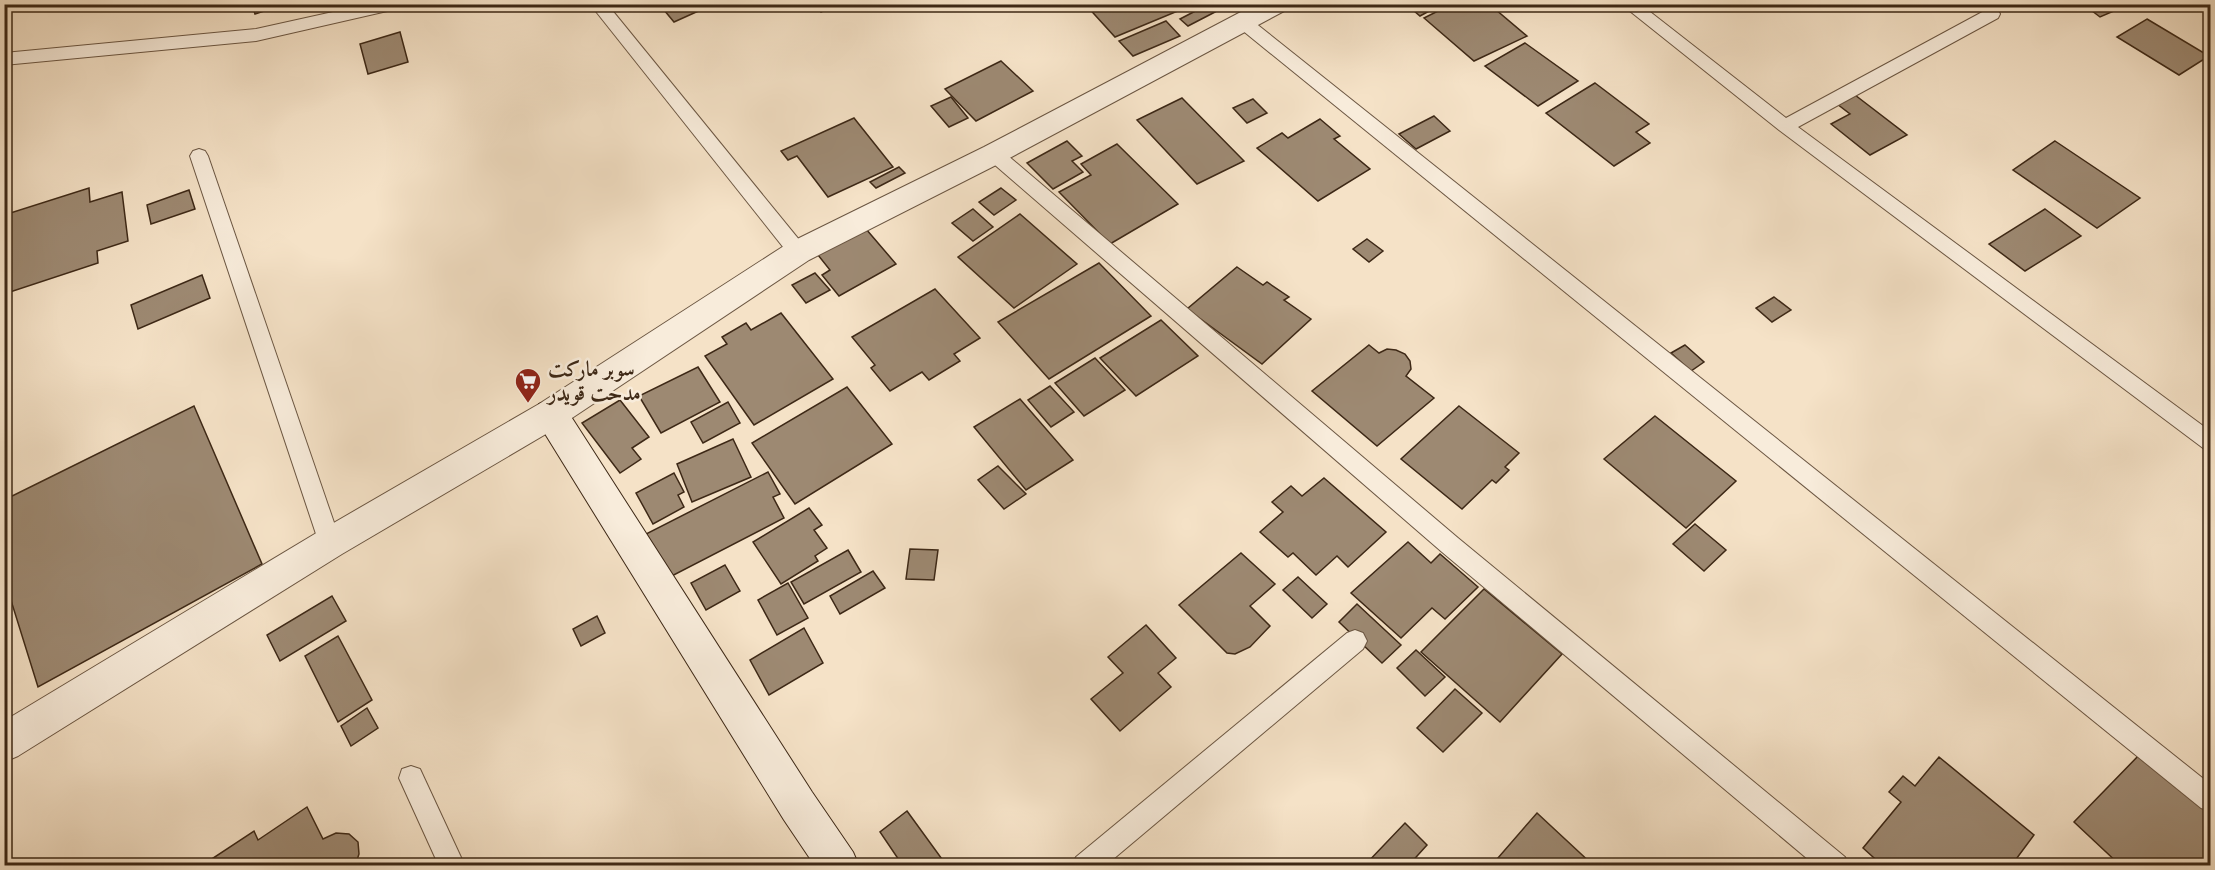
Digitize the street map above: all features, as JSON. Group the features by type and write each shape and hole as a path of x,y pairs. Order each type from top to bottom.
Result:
{"street":[{"path":"4,743 330,543 551,414 798,252 994,154 1277,4"},
{"path":"551,414 798,806 839,866"}],"lane":[{"path":"4,59 256,35 396,4"},
{"path":"598,4 798,252"},
{"path":"1629,4 1785,126 2211,442"},
{"path":"1785,126 1992,14"},
{"path":"1243,22 2211,799"},
{"path":"994,154 1449,544 1836,866"},
{"path":"199,156 330,543"},
{"path":"1085,866 1355,641"},
{"path":"411,778 452,866"}],"building":[{"path":"252,4 285,4 255,14"},
{"path":"677,4 714,4 674,22 664,10"},
{"path":"815,4 838,4 821,12"},
{"path":"1085,4 1181,4 1185,8 1115,37"},
{"path":"1406,4 1442,4 1420,16"},
{"path":"1452,4 1489,4 1527,36 1474,61 1424,18"},
{"path":"2083,4 2130,4 2100,17"},
{"path":"1207,5 1215,12 1188,26 1180,19"},
{"path":"2147,19 2209,56 2179,75 2117,37"},
{"path":"1166,21 1180,36 1133,56 1119,41"},
{"path":"400,32 408,62 368,74 360,44"},
{"path":"1525,43 1578,81 1538,106 1485,66"},
{"path":"1001,61 1033,91 976,121 945,89"},
{"path":"1595,83 1649,124 1636,132 1650,143 1614,166 1546,113"},
{"path":"1855,95 1907,135 1870,155 1831,124 1850,114 1837,104"},
{"path":"951,97 968,118 949,127 931,106"},
{"path":"1182,98 1244,161 1197,184 1137,120"},
{"path":"1253,99 1267,113 1247,123 1233,108"},
{"path":"1434,116 1450,131 1416,149 1399,134"},
{"path":"854,118 893,167 828,197 797,156 788,160 781,151"},
{"path":"1320,119 1340,136 1334,139 1370,169 1318,201 1257,148 1282,133 1288,138"},
{"path":"1067,141 1082,156 1072,161 1083,172 1053,189 1027,163"},
{"path":"2055,141 2140,198 2097,228 2013,170"},
{"path":"1117,144 1178,204 1110,244 1059,192 1091,175 1081,164"},
{"path":"899,167 905,173 876,188 870,182"},
{"path":"89,188 90,202 122,192 128,241 97,251 98,263 7,293 4,215"},
{"path":"1001,188 1016,200 994,215 979,202"},
{"path":"189,190 195,209 151,224 147,205"},
{"path":"973,209 993,227 973,241 952,223"},
{"path":"2045,209 2081,236 2025,271 1989,244"},
{"path":"1020,214 1077,264 1014,308 958,257"},
{"path":"866,229 896,264 839,296 822,275 830,270 818,255"},
{"path":"1367,239 1383,251 1369,262 1353,249"},
{"path":"1099,263 1151,316 1049,379 998,322"},
{"path":"1237,267 1263,285 1267,282 1289,297 1284,300 1311,319 1262,364 1187,309"},
{"path":"815,273 830,290 806,303 792,285"},
{"path":"202,275 210,298 138,329 131,305"},
{"path":"935,289 980,338 954,354 960,361 929,380 922,372 890,391 871,368 875,365 852,337"},
{"path":"1774,297 1791,310 1772,322 1756,308"},
{"path":"781,313 833,379 754,425 705,356 727,344 722,337 746,323 751,330"},
{"path":"1161,320 1198,356 1136,396 1100,358"},
{"path":"1369,345 1379,353 1387,349 1405,354 1410,361 1411,369 1406,376 1434,398 1377,446 1312,391"},
{"path":"1685,345 1704,362 1691,371 1671,353"},
{"path":"1095,358 1125,390 1084,416 1055,383"},
{"path":"698,367 720,402 661,433 639,396"},
{"path":"1050,386 1074,412 1051,427 1028,400"},
{"path":"847,387 892,444 795,504 752,443"},
{"path":"1020,399 1073,460 1026,490 974,427"},
{"path":"620,400 649,437 632,448 641,459 620,473 582,423"},
{"path":"728,402 740,423 703,443 691,422"},
{"path":"194,406 262,564 38,687 4,578 4,500"},
{"path":"1459,406 1519,453 1505,467 1509,470 1496,483 1492,480 1462,509 1401,459"},
{"path":"1655,416 1736,481 1686,528 1604,459"},
{"path":"733,439 751,477 692,502 677,464"},
{"path":"998,466 1026,494 1004,509 978,480"},
{"path":"768,472 780,494 773,497 784,518 666,579 644,535"},
{"path":"674,473 684,492 678,495 684,507 653,524 636,493"},
{"path":"1324,478 1386,532 1348,567 1337,556 1316,575 1293,553 1288,557 1260,532 1283,512 1272,502 1291,486 1302,496"},
{"path":"809,508 822,525 814,530 827,548 815,556 818,561 781,584 753,542"},
{"path":"1695,524 1726,550 1704,571 1673,544"},
{"path":"1408,542 1431,563 1440,554 1478,587 1445,619 1432,608 1401,638 1351,593"},
{"path":"910,549 938,550 934,580 906,579"},
{"path":"848,550 861,572 804,604 791,582"},
{"path":"1241,553 1275,584 1250,606 1270,626 1250,647 1235,654 1227,653 1179,605"},
{"path":"725,565 740,591 706,610 691,583"},
{"path":"873,571 885,588 840,614 830,596"},
{"path":"1298,577 1327,604 1312,618 1283,590"},
{"path":"788,583 808,618 777,635 758,600"},
{"path":"1484,589 1562,654 1500,722 1421,652"},
{"path":"332,596 346,621 280,661 267,635"},
{"path":"1357,604 1401,645 1382,663 1339,622"},
{"path":"597,616 605,633 581,646 573,629"},
{"path":"1146,625 1176,658 1158,673 1171,687 1120,731 1091,699 1123,673 1108,657"},
{"path":"804,628 823,663 769,695 750,660"},
{"path":"338,636 372,700 338,722 305,656"},
{"path":"1416,650 1445,677 1425,696 1397,668"},
{"path":"1455,689 1482,713 1443,752 1417,728"},
{"path":"367,708 378,728 351,746 341,726"},
{"path":"2141,753 2210,813 2210,836 2205,841 2210,846 2210,859 2205,866 2121,866 2074,822"},
{"path":"1939,757 2034,835 2011,866 1883,866 1863,848 1901,802 1889,792 1903,776 1915,786"},
{"path":"307,807 323,839 336,833 349,834 358,842 359,854 355,866 201,866 254,831 258,840"},
{"path":"907,811 947,866 903,866 880,832"},
{"path":"1537,813 1594,866 1491,866"},
{"path":"1405,823 1427,845 1408,866 1364,866"}],"place":[{"name":"سوبر ماركت مدحت قويدر","path":"528,404"}]}
